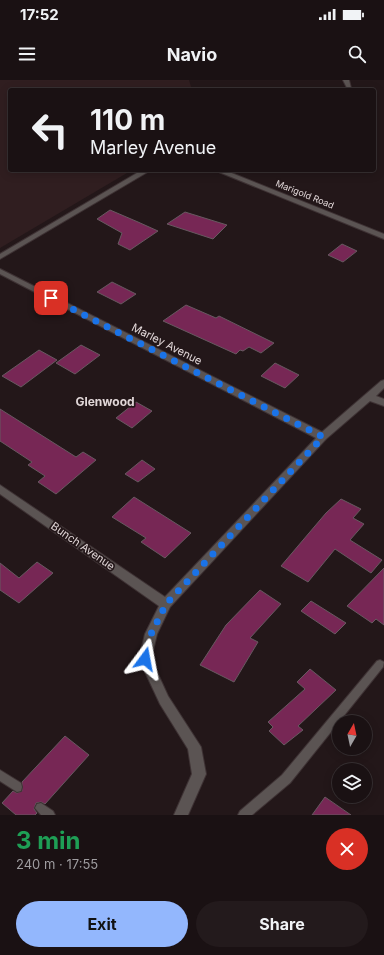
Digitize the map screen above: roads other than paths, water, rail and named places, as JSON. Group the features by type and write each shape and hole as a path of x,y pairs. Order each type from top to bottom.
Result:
{"street":[{"path":"346,80 349,87"},
{"path":"0,257 144,172"},
{"name":"Marigold Road","path":"223,172 384,237"},
{"name":"Marley Avenue","path":"0,271 323,437"},
{"path":"180,815 189,799 199,774 194,747 164,700 145,659 151,634 166,604 323,437 370,397 384,383"},
{"path":"370,397 384,403"},
{"name":"Bunch Avenue","path":"0,489 166,604"}],"lane":[{"path":"244,815 286,779 380,664"},
{"path":"0,775 17,787"}],"district":[{"name":"Glenwood","path":"105,401"}]}
